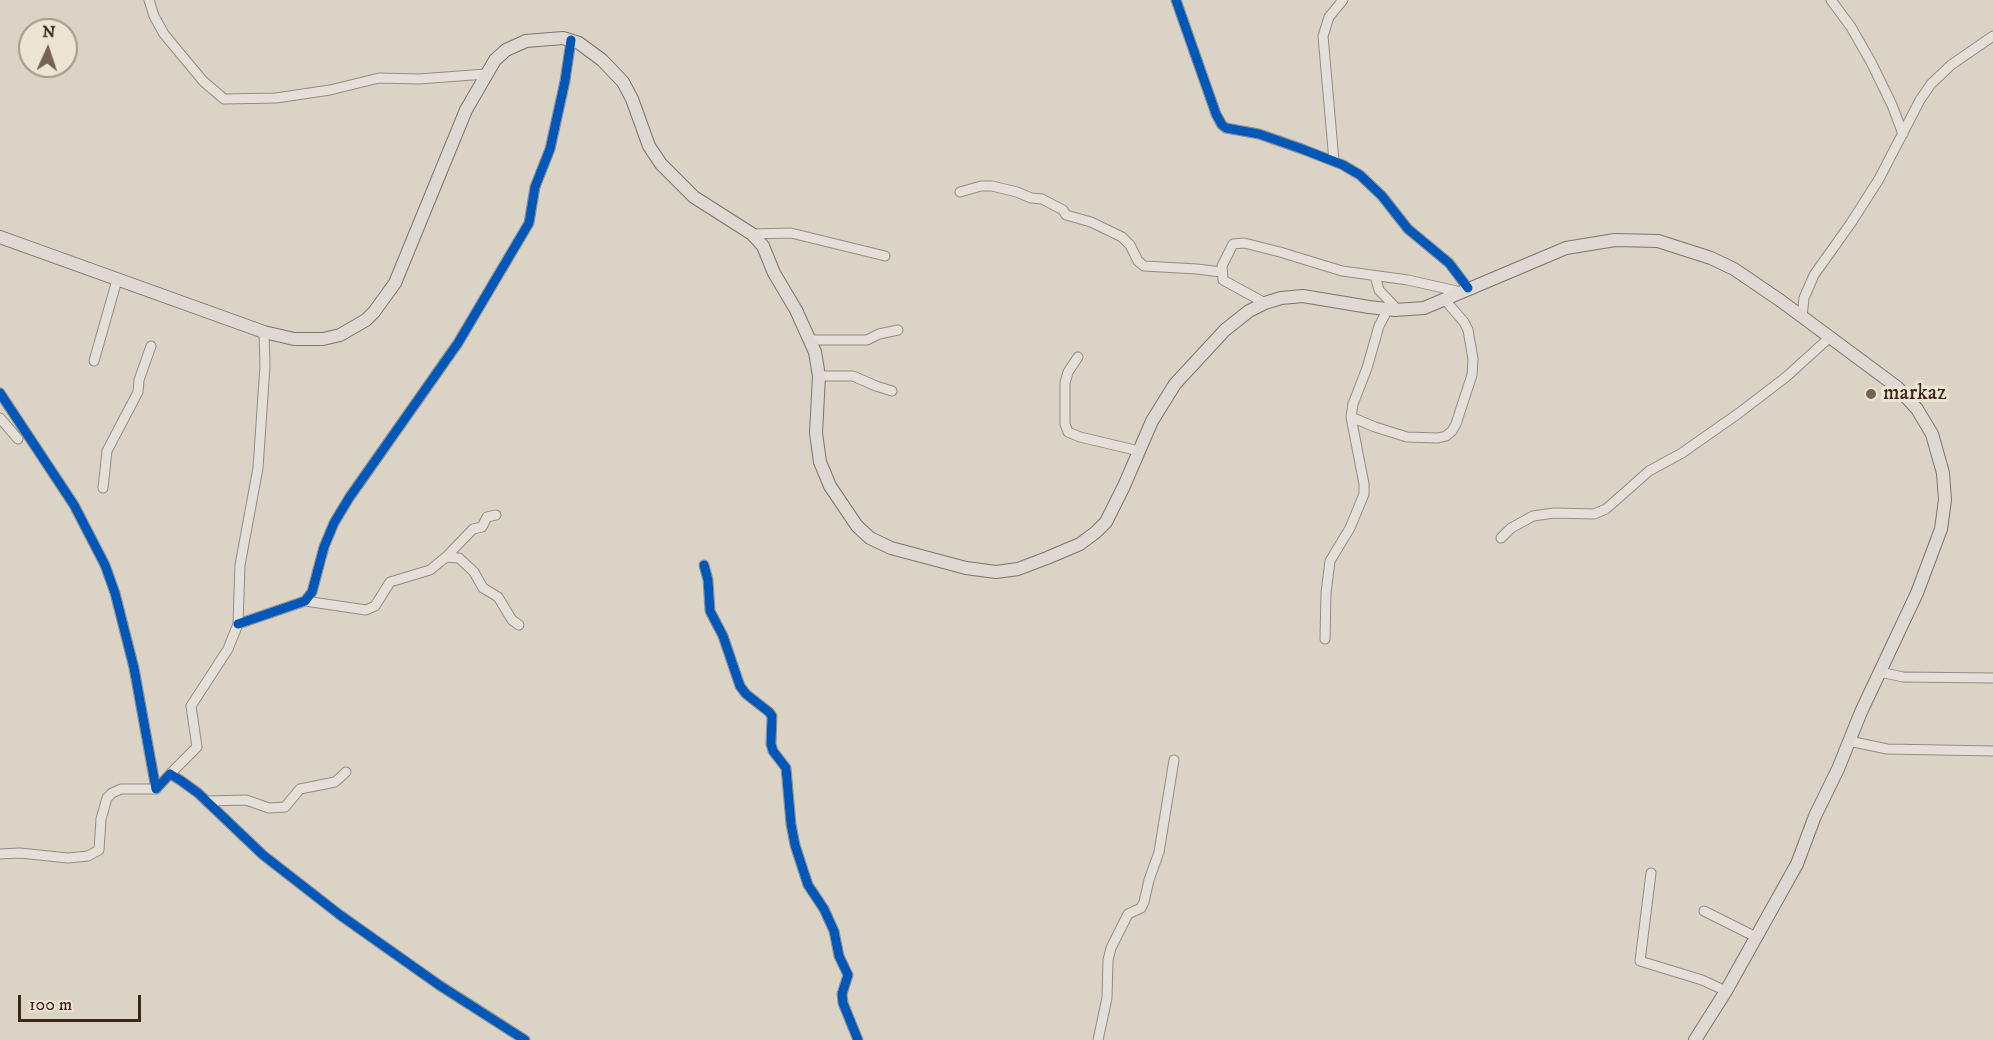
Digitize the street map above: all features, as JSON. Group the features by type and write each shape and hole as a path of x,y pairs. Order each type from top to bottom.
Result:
{"main road":[{"path":"0,237 264,332 294,339 323,339 348,332 374,312 395,283 466,110 486,74 501,54 519,44 549,38 571,40 591,50 623,82 632,99 649,146 661,164 694,197 753,234 763,246 774,273 815,352 819,376 816,412 817,448 824,474 848,514 863,533 880,544 955,566 986,571 1007,571 1036,562 1080,544 1096,532 1106,522 1152,421 1175,384 1235,321 1265,303 1281,298 1303,296 1393,309 1424,308 1566,248 1615,240 1651,241 1695,252 1725,264 1758,285 1897,387 1917,409 1932,434 1943,473 1944,500 1941,529 1917,593 1815,816 1797,864 1726,991 1695,1040"}],"street":[{"path":"149,0 154,16 164,34 203,81 224,99 276,98 330,90 379,78 419,79 486,74"},
{"path":"1176,0 1180,17 1222,125 1226,128 1259,134 1350,169 1382,196 1408,229 1449,263 1465,290"},
{"path":"1334,161 1323,36 1329,17 1342,0"},
{"path":"1831,0 1872,62 1892,105 1902,134"},
{"path":"1802,317 1804,297 1814,275 1866,199 1891,157 1914,109 1931,84 1961,57 1993,36"},
{"path":"305,601 312,591 324,547 334,523 349,498 458,343 529,223 535,187 550,149 565,81 571,40"},
{"path":"960,192 981,186 992,186 1031,198 1042,199 1063,210 1066,215 1090,222 1122,237 1144,266 1221,272"},
{"path":"753,234 791,233 885,256"},
{"path":"1265,303 1224,282 1221,272 1229,247 1234,243 1241,242 1342,271 1465,290"},
{"path":"1325,639 1330,561 1350,528 1364,494 1352,417 1353,404 1367,368 1373,340 1393,309 1379,290 1375,276"},
{"path":"94,361 117,280"},
{"path":"1352,417 1407,437 1438,438 1446,436 1452,430 1472,375 1473,359 1468,330 1445,300"},
{"path":"810,340 867,340 879,334 898,330"},
{"path":"0,854 20,853 68,858 88,856 99,850 101,819 107,798 112,793 121,789 156,789 197,747 190,706 228,649 238,624 240,565 258,468 265,366 264,332"},
{"path":"1501,538 1511,528 1533,516 1554,513 1594,514 1606,509 1648,471 1682,453 1739,413 1829,338"},
{"path":"103,488 107,451 138,392 139,380 151,346"},
{"path":"1078,357 1068,372 1065,383 1065,424 1068,432 1139,452"},
{"path":"819,376 853,376 892,391"},
{"path":"0,393 74,505 105,565 115,593 134,668 156,789"},
{"path":"0,418 18,440"},
{"path":"238,624 305,601 366,610 375,606 390,582 430,570 446,558 473,529 482,527 488,517 496,516"},
{"path":"446,558 459,558 474,572 483,588 498,597 512,620 519,625"},
{"path":"704,565 711,611 723,636 740,686 772,716 771,744 773,751 786,768 795,845 805,879 824,909 834,931 838,956 848,975 842,994 843,1003 858,1040"},
{"path":"1880,672 1904,677 1993,678"},
{"path":"1850,741 1887,749 1993,751"},
{"path":"1098,1040 1107,998 1108,960 1111,948 1128,914 1141,908 1144,902 1159,852 1174,760"},
{"path":"206,801 246,800 269,808 285,807 300,789 335,782 346,772"},
{"path":"170,774 206,801 256,849 340,915 439,985 525,1040"},
{"path":"1652,873 1640,961 1702,980 1726,991"},
{"path":"1704,911 1756,937"}],"cycle path":[{"path":"1176,0 1216,114 1222,125 1226,128 1259,134 1302,149 1343,165 1360,175 1382,196 1408,229 1449,263 1468,288"},
{"path":"238,624 305,601 312,592 324,547 334,523 349,498 458,343 529,223 535,187 550,149 565,81 571,40"},
{"path":"0,393 74,505 105,565 115,593 134,668 156,789 170,774 180,780 198,793 263,855 340,915 439,985 525,1040"},
{"path":"704,565 708,580 710,611 723,636 740,686 772,716 771,744 773,751 786,768 795,845 808,885 824,909 834,931 839,956 848,975 842,994 843,1003 858,1040"}],"place":[{"name":"markaz","path":"1871,394"}]}
